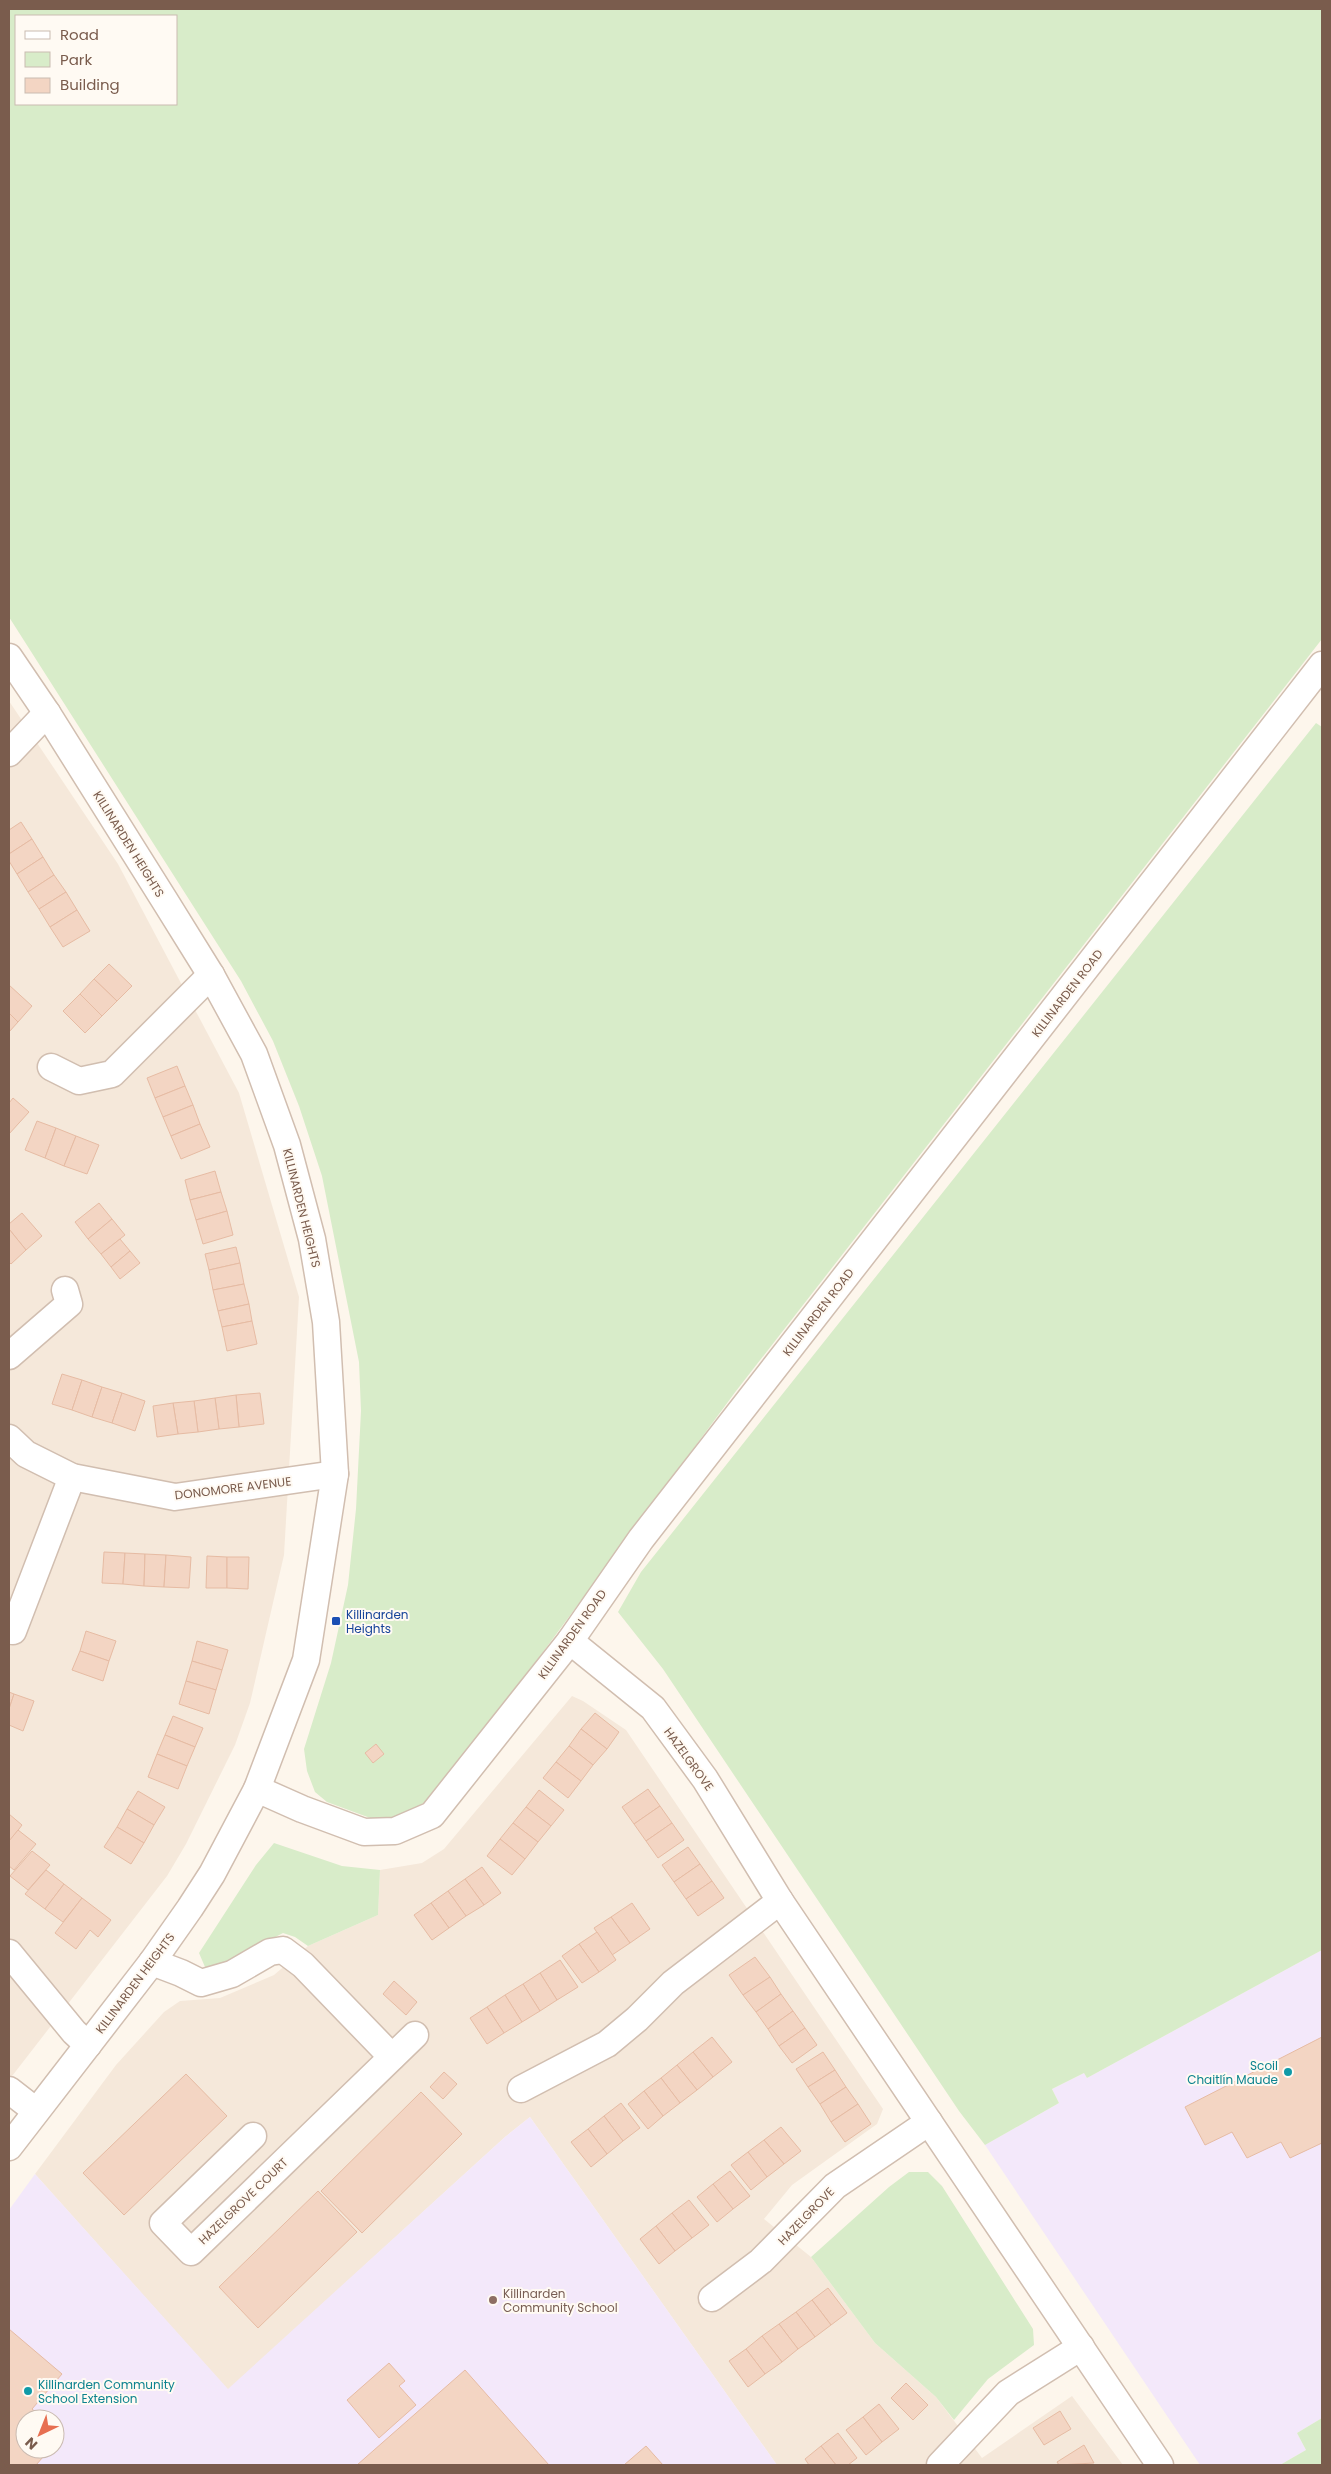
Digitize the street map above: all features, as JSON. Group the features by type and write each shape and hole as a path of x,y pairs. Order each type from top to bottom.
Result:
{"street":[{"name":"KILLINARDEN HEIGHTS","path":"9,657 47,713 211,975 254,1054 287,1146 312,1240 326,1322 335,1474 320,1581 306,1660 256,1789 212,1874 152,1962 9,2147"},
{"name":"KILLINARDEN ROAD","path":"256,1789 302,1809 364,1832 395,1831 432,1815 570,1641 641,1538 1322,665"},
{"path":"9,753 47,713"},
{"path":"52,1067 79,1081 112,1074 211,975"},
{"path":"9,1356 69,1304 65,1290"},
{"name":"DONOMORE AVENUE","path":"9,1438 26,1454 72,1477 175,1497 335,1474"},
{"path":"13,1631 72,1477"},
{"name":"HAZELGROVE","path":"570,1641 653,1708 705,1779 780,1901 1160,2465"},
{"path":"521,2089 607,2044 637,2019 673,1982 780,1901"},
{"path":"152,1962 182,1972 201,1983 232,1974 270,1952 283,1950 303,1965 392,2057"},
{"path":"9,1953 74,2032 88,2045"},
{"name":"HAZELGROVE COURT","path":"253,2136 163,2223 191,2252 415,2035"},
{"path":"9,2090 36,2111"},
{"name":"HAZELGROVE","path":"712,2298 762,2261 835,2186 929,2122"},
{"path":"940,2465 1008,2392 1081,2347"}],"shaded area":[{"path":"9,701 118,864 239,1093 299,1297 284,1555 250,1703 235,1745 186,1844 167,1876 9,2080"},
{"path":"572,1696 583,1701 626,1730 883,2109 877,2124 792,2185 764,2219 811,2257 875,2343 936,2397 982,2458 1072,2396 1123,2465 777,2465 530,2117 505,2137 228,2390 35,2174 116,2065 164,2012 180,2001 220,1998 274,1975 308,1946 378,1915 380,1870 422,1863 444,1849"},
{"path":"1322,1950 1322,2418 1297,2433 1306,2450 1280,2465 1200,2465 985,2145 1059,2103 1052,2089 1084,2073 1087,2078"},
{"name":"Killinarden Community School","path":"530,2117 777,2465 9,2465 9,2210 35,2174 228,2389 505,2137"}],"green space":[{"path":"9,9 1322,9 1322,639 736,1391 455,1771 425,1802 404,1815 387,1819 373,1819 327,1802 315,1792 307,1771 304,1749 331,1663 348,1585 356,1509 361,1411 359,1362 322,1176 299,1106 273,1041 241,981 9,617"},
{"path":"1316,723 1322,727 1322,1950 1087,2078 1084,2073 1052,2089 1059,2103 985,2145 959,2111 663,1669 618,1612 641,1572"},
{"path":"274,1843 342,1866 380,1870 378,1915 308,1946 295,1937 283,1933 213,1970 205,1967 199,1953 256,1865"},
{"path":"909,2172 928,2172 942,2186 1033,2329 1034,2345 988,2379 954,2420 936,2397 875,2343 811,2257 889,2187"},
{"path":"1322,2418 1322,2465 1280,2465 1306,2450 1297,2433"}],"building":[{"path":"21,822 32,839 9,854 9,830"},
{"path":"32,839 43,857 17,874 9,861 9,854"},
{"path":"43,857 54,875 28,892 17,874"},
{"path":"54,875 66,892 39,909 28,892"},
{"path":"66,892 77,910 50,927 39,909"},
{"path":"77,910 90,931 63,947 50,927"},
{"path":"109,964 132,986 117,1001 94,979"},
{"path":"94,979 117,1001 102,1016 80,994"},
{"path":"9,985 32,1006 18,1022 9,1013"},
{"path":"80,994 102,1016 85,1033 63,1011"},
{"path":"9,1013 18,1022 9,1032"},
{"path":"177,1066 185,1086 155,1098 147,1078"},
{"path":"185,1086 193,1105 163,1117 155,1098"},
{"path":"13,1098 29,1112 9,1134 9,1103"},
{"path":"193,1105 200,1124 171,1136 163,1117"},
{"path":"37,1121 56,1128 45,1158 25,1150"},
{"path":"200,1124 210,1147 181,1159 171,1136"},
{"path":"56,1128 76,1136 64,1166 45,1158"},
{"path":"76,1136 99,1145 87,1174 64,1166"},
{"path":"215,1171 221,1192 190,1200 185,1180"},
{"path":"221,1192 227,1211 196,1220 190,1200"},
{"path":"99,1203 112,1219 88,1239 75,1222"},
{"path":"227,1211 233,1235 203,1244 196,1220"},
{"path":"22,1213 42,1236 26,1250 9,1229 9,1224"},
{"path":"112,1219 125,1235 101,1254 88,1239"},
{"path":"9,1229 26,1250 11,1264 9,1262"},
{"path":"120,1239 130,1251 111,1267 101,1254"},
{"path":"236,1247 240,1263 209,1270 205,1254"},
{"path":"130,1251 140,1263 120,1279 111,1267"},
{"path":"240,1263 244,1284 213,1290 209,1270"},
{"path":"244,1284 249,1304 218,1311 213,1290"},
{"path":"249,1304 252,1321 222,1327 218,1311"},
{"path":"252,1321 257,1344 227,1351 222,1327"},
{"path":"62,1374 82,1380 72,1410 52,1404"},
{"path":"82,1380 102,1387 92,1417 72,1410"},
{"path":"102,1387 122,1393 112,1423 92,1417"},
{"path":"122,1393 145,1401 135,1431 112,1423"},
{"path":"260,1393 264,1424 239,1427 236,1395"},
{"path":"236,1395 239,1427 219,1429 215,1398"},
{"path":"215,1398 219,1429 198,1432 194,1401"},
{"path":"194,1401 198,1432 178,1434 173,1403"},
{"path":"173,1403 178,1434 157,1437 153,1406"},
{"path":"104,1552 125,1553 123,1584 102,1583"},
{"path":"125,1553 145,1554 144,1586 123,1584"},
{"path":"145,1554 166,1555 164,1587 144,1586"},
{"path":"166,1555 191,1557 189,1588 164,1587"},
{"path":"207,1556 227,1557 227,1588 206,1588"},
{"path":"227,1557 249,1557 248,1589 227,1588"},
{"path":"86,1631 116,1641 109,1661 80,1651"},
{"path":"197,1641 228,1650 222,1670 192,1661"},
{"path":"80,1651 109,1661 103,1681 72,1670"},
{"path":"192,1661 222,1670 216,1690 186,1681"},
{"path":"186,1681 216,1690 209,1714 179,1704"},
{"path":"9,1692 14,1694 9,1709"},
{"path":"14,1694 34,1701 23,1731 9,1725 9,1709"},
{"path":"595,1713 619,1732 607,1749 581,1729"},
{"path":"173,1716 203,1728 195,1747 165,1735"},
{"path":"581,1729 607,1749 593,1765 569,1746"},
{"path":"165,1735 195,1747 187,1766 157,1754"},
{"path":"376,1744 384,1754 373,1763 365,1753"},
{"path":"569,1746 593,1765 581,1781 556,1762"},
{"path":"157,1754 187,1766 178,1789 148,1777"},
{"path":"556,1762 581,1781 568,1798 543,1778"},
{"path":"648,1789 660,1806 634,1824 622,1807"},
{"path":"539,1790 564,1810 551,1826 526,1807"},
{"path":"138,1791 165,1807 154,1825 127,1809"},
{"path":"660,1806 672,1823 646,1841 634,1824"},
{"path":"526,1807 551,1826 538,1842 513,1823"},
{"path":"127,1809 154,1825 144,1843 117,1827"},
{"path":"9,1814 22,1825 10,1841 9,1841"},
{"path":"513,1823 538,1842 525,1859 500,1839"},
{"path":"672,1823 684,1840 658,1858 646,1841"},
{"path":"117,1827 144,1843 131,1864 104,1847"},
{"path":"18,1830 36,1844 14,1870 9,1866 9,1841"},
{"path":"500,1839 525,1859 512,1875 487,1856"},
{"path":"688,1847 700,1864 674,1882 662,1865"},
{"path":"32,1851 50,1865 28,1890 10,1876"},
{"path":"700,1864 712,1881 686,1899 674,1882"},
{"path":"482,1867 501,1893 484,1905 465,1879"},
{"path":"46,1870 64,1884 45,1909 25,1894"},
{"path":"465,1879 484,1905 466,1916 448,1891"},
{"path":"712,1881 724,1898 698,1916 686,1899"},
{"path":"64,1884 82,1898 63,1922 45,1909"},
{"path":"448,1891 466,1916 449,1928 431,1903"},
{"path":"82,1898 111,1920 98,1937 90,1930 76,1949 55,1933"},
{"path":"431,1903 449,1928 432,1940 414,1915"},
{"path":"632,1903 650,1929 630,1943 611,1917"},
{"path":"611,1917 630,1943 612,1955 594,1928"},
{"path":"597,1932 616,1960 599,1972 579,1944"},
{"path":"579,1944 599,1972 582,1983 562,1956"},
{"path":"755,1957 770,1977 743,1995 729,1975"},
{"path":"560,1960 578,1987 557,2000 540,1973"},
{"path":"540,1973 557,2000 540,2011 523,1984"},
{"path":"770,1977 781,1994 756,2012 743,1995"},
{"path":"394,1981 417,2002 406,2015 383,1994"},
{"path":"523,1984 540,2011 522,2022 505,1995"},
{"path":"781,1994 793,2011 768,2029 756,2012"},
{"path":"505,1995 522,2022 504,2033 487,2007"},
{"path":"487,2007 504,2033 487,2044 470,2018"},
{"path":"793,2011 805,2028 779,2046 768,2029"},
{"path":"805,2028 817,2045 792,2063 779,2046"},
{"path":"712,2037 732,2062 713,2077 693,2052"},
{"name":"Scoil Chaitlín Maude","path":"1322,2037 1322,2143 1290,2158 1281,2142 1247,2158 1232,2132 1205,2145 1185,2107"},
{"path":"693,2052 713,2077 697,2090 677,2065"},
{"path":"823,2052 835,2070 808,2087 796,2069"},
{"path":"677,2065 697,2090 680,2103 661,2078"},
{"path":"835,2070 846,2087 820,2104 808,2087"},
{"path":"444,2072 457,2084 443,2099 430,2087"},
{"path":"186,2074 227,2116 124,2215 83,2173"},
{"path":"661,2078 680,2103 663,2116 644,2091"},
{"path":"846,2087 858,2104 831,2122 820,2104"},
{"path":"644,2091 663,2116 648,2129 628,2104"},
{"path":"421,2092 462,2134 362,2233 321,2191"},
{"path":"621,2103 640,2128 623,2141 604,2116"},
{"path":"858,2104 871,2124 845,2142 831,2122"},
{"path":"604,2116 623,2141 607,2154 588,2129"},
{"path":"781,2127 801,2151 784,2164 764,2140"},
{"path":"588,2129 607,2154 591,2167 571,2142"},
{"path":"764,2140 784,2164 767,2177 748,2152"},
{"path":"748,2152 767,2177 751,2190 731,2165"},
{"path":"730,2171 750,2196 733,2209 713,2184"},
{"path":"713,2184 733,2209 717,2222 697,2197"},
{"path":"318,2191 357,2232 258,2328 219,2287"},
{"path":"689,2200 709,2225 692,2238 672,2213"},
{"path":"672,2213 692,2238 675,2251 656,2226"},
{"path":"656,2226 675,2251 659,2264 640,2239"},
{"path":"828,2288 847,2313 831,2325 812,2300"},
{"path":"812,2300 831,2325 815,2337 796,2312"},
{"path":"796,2312 815,2337 798,2349 779,2324"},
{"path":"779,2324 798,2349 782,2362 762,2336"},
{"name":"Killinarden Community School Extension","path":"9,2329 62,2374 32,2409 15,2409 15,2459 41,2459 36,2465 9,2465"},
{"path":"762,2336 782,2362 765,2374 746,2349"},
{"path":"746,2349 765,2374 748,2387 729,2361"},
{"path":"389,2363 405,2381 399,2386 416,2405 379,2438 347,2400"},
{"path":"465,2370 549,2465 357,2465"},
{"path":"906,2383 928,2405 913,2420 891,2398"},
{"path":"879,2404 899,2429 882,2442 863,2417"},
{"path":"1060,2411 1071,2429 1044,2445 1033,2428"},
{"path":"863,2417 882,2442 866,2455 846,2430"},
{"path":"838,2433 857,2458 848,2465 836,2465 821,2446"},
{"path":"1084,2445 1094,2463 1059,2465 1057,2462"},
{"path":"646,2446 663,2465 624,2465"},
{"path":"821,2446 836,2465 809,2465 805,2459"}],"place":[{"name":"Killinarden Heights","path":"336,1621"},
{"name":"Scoil Chaitlín Maude","path":"1288,2072"},
{"name":"Killinarden Community School","path":"493,2300"},
{"name":"Killinarden Community School Extension","path":"28,2391"}]}
